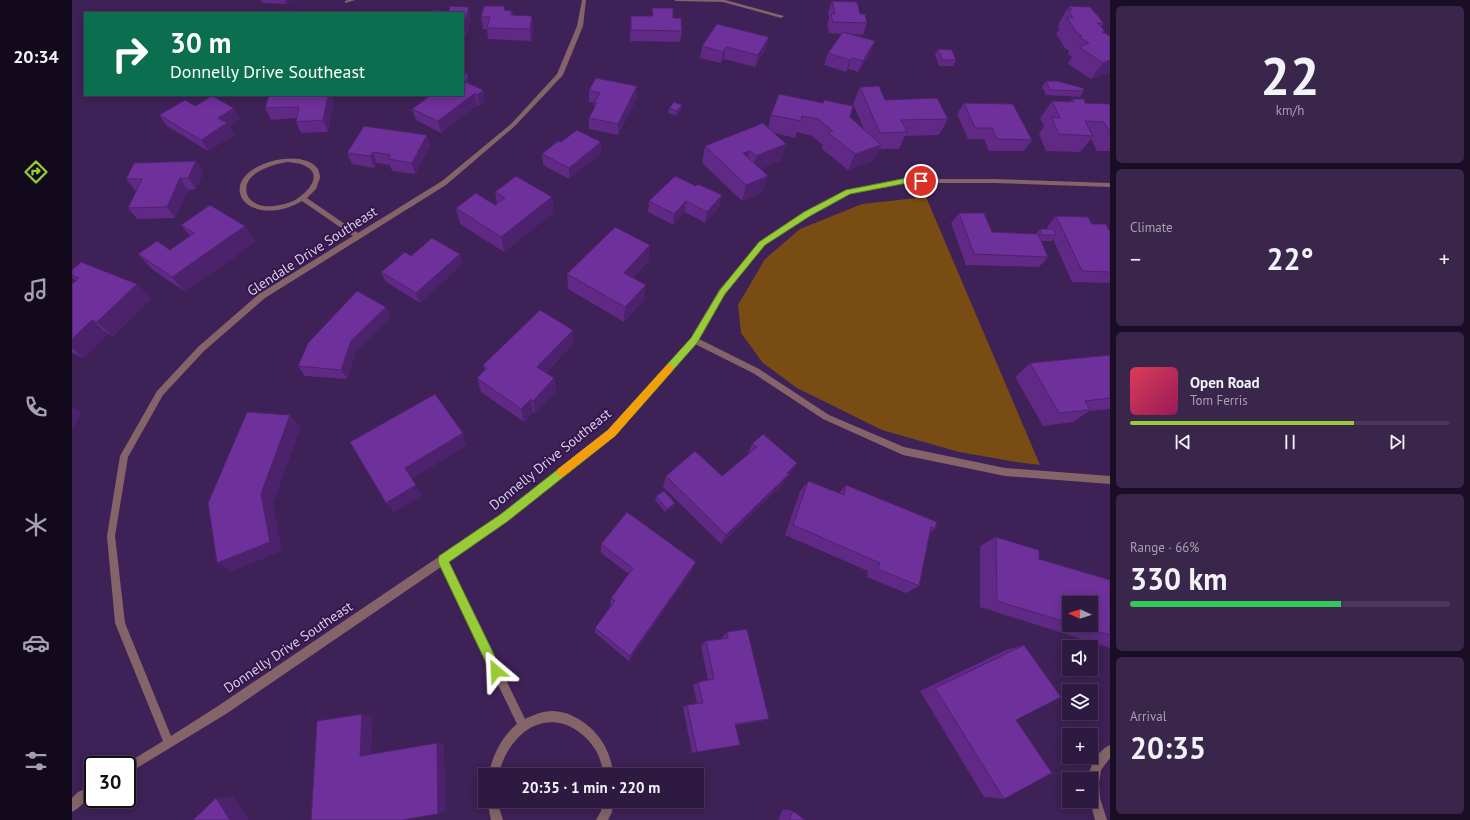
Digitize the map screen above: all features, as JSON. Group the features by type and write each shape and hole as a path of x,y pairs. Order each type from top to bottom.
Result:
{"street":[{"path":"347,2 353,0"},
{"name":"Glendale Drive Southeast","path":"169,743 120,623 111,536 124,456 160,393 201,349 262,296 444,183 513,125 560,75 580,26 584,0"},
{"path":"676,0 723,1 781,16"},
{"path":"297,160 312,167 316,172 317,179 315,186 303,199 283,207 262,208 247,201 243,188 248,178 258,169 277,161 297,160"},
{"name":"Donnelly Drive Southeast","path":"136,763 222,710 443,560 504,517 611,433 694,340 722,292 762,244 807,214 848,192 907,181 994,181 1110,185"},
{"path":"303,199 358,236"},
{"path":"694,340 756,371 826,417 903,450 1005,472 1110,480"},
{"path":"443,560 523,726"},
{"path":"494,768 498,757 509,739 523,726 540,718 558,717 575,722 590,733 602,749 609,768"},
{"path":"1101,820 1094,801 1093,780 1099,762 1110,750"},
{"path":"72,806 84,795"},
{"path":"494,808 497,820"},
{"path":"602,820 607,808"}],"shaded area":[{"path":"926,197 1040,465 959,452 882,430 797,388 763,363 741,333 738,305 765,259 800,229 862,204"}],"building":[{"path":"832,1 857,2 860,14 865,14 867,23 833,22 831,14 835,14"},
{"path":"450,6 469,7 464,26 464,12 432,12 433,10 449,11"},
{"path":"484,6 505,6 504,10 512,11 511,15 532,16 530,29 487,28 490,17 481,17"},
{"path":"1069,6 1090,7 1104,23 1097,23 1105,31 1102,32 1110,36 1110,60 1103,63 1079,47 1089,43 1079,37 1082,36 1076,32 1067,17 1073,18 1068,10 1072,10"},
{"path":"652,8 673,8 673,18 681,18 682,31 631,30 631,16 653,16"},
{"path":"717,24 769,37 758,55 726,47 723,52 702,46"},
{"path":"843,32 875,41 863,61 852,58 850,60 828,53"},
{"path":"938,49 952,50 956,60 942,60"},
{"path":"464,74 468,74 466,81 464,81"},
{"path":"596,78 637,86 618,124 589,118 597,103 594,103 600,93 589,90"},
{"path":"464,81 483,90 477,95 475,93 438,121 412,109 430,96 464,96"},
{"path":"1046,81 1057,81 1083,88 1084,91 1050,90"},
{"path":"879,86 885,100 937,98 948,119 901,120 907,132 880,133 860,87"},
{"path":"779,94 823,103 824,100 853,106 850,117 881,145 855,154 828,133 833,131 818,119 802,116 801,121 771,115"},
{"path":"212,96 234,108 218,118 227,123 201,140 159,115 185,100 195,106"},
{"path":"269,96 328,96 323,120 296,122 299,107 265,108"},
{"path":"1072,99 1084,99 1085,103 1110,104 1110,133 1104,122 1085,121 1093,136 1059,134 1051,117 1060,118 1052,101 1074,102"},
{"path":"674,102 682,105 677,111 669,108"},
{"path":"964,103 1013,104 1032,140 997,139 992,128 975,128"},
{"path":"763,123 786,144 756,156 750,151 743,153 768,176 746,185 705,146"},
{"path":"364,126 427,135 412,163 388,159 391,155 373,152 370,156 347,153"},
{"path":"577,130 601,142 569,168 542,154 558,141 561,142"},
{"path":"196,161 188,178 180,178 167,207 128,208 142,179 126,179 134,163"},
{"path":"516,176 552,197 501,237 456,208 476,193 495,205 505,198 495,192"},
{"path":"675,176 696,186 698,184 722,195 707,212 686,201 674,214 649,201"},
{"path":"210,205 245,226 172,277 138,254 157,241 170,250 194,233 181,225"},
{"path":"959,213 984,213 992,232 1038,234 1048,257 974,254"},
{"path":"1056,216 1088,217 1092,224 1106,224 1110,232 1110,272 1082,271"},
{"path":"615,227 650,245 624,273 646,285 625,307 567,274"},
{"path":"1040,229 1054,229 1056,235 1042,235"},
{"path":"432,238 460,254 416,293 381,272 405,252 411,256"},
{"path":"81,262 137,284 97,322 92,320 72,339 72,284 79,278 72,275 72,270"},
{"path":"357,291 386,307 351,341 341,370 298,366 308,343"},
{"path":"540,310 573,330 537,367 554,378 533,401 531,399 521,409 477,378 487,368 483,365"},
{"path":"1110,355 1110,398 1085,401 1090,410 1059,413 1030,363"},
{"path":"435,394 463,433 405,468 416,485 386,503 350,442"},
{"path":"247,412 290,415 261,494 270,542 217,563 208,503"},
{"path":"763,434 797,463 787,473 789,474 726,535 666,476 695,451 722,476 757,447 752,444"},
{"path":"808,481 844,495 846,485 937,522 935,529 931,527 919,586 878,569 880,563 793,525"},
{"path":"664,491 675,503 667,509 656,496"},
{"path":"627,512 696,562 630,656 595,628 615,601 611,598 633,568 601,544"},
{"path":"996,537 1039,550 1039,559 1110,580 1110,635 1098,631 1098,596 1062,596 1062,621 997,601"},
{"path":"747,629 769,719 735,724 740,745 697,752 687,705 703,703 698,682 714,679 706,641 728,638 727,632"},
{"path":"1024,645 1061,697 1016,720 1052,773 1004,799 935,688"},
{"path":"362,714 360,756 437,743 438,814 402,820 311,820 317,721"},
{"path":"216,798 230,820 193,820"},
{"path":"793,811 805,820 789,820"}],"slow traffic":[{"path":"562,472 611,433 669,368"}],"route":[{"path":"496,671 443,560 504,517 611,433 694,340 722,292 762,244 807,214 848,192 907,181 921,181"}]}
